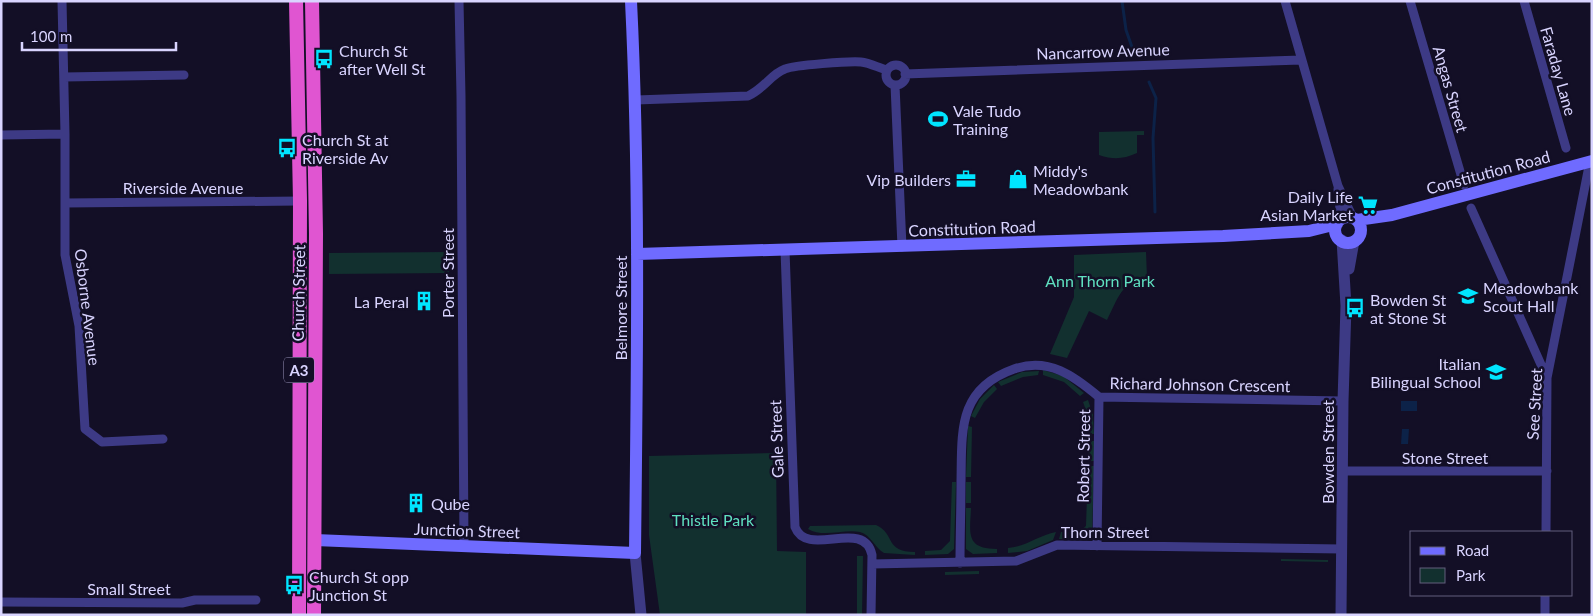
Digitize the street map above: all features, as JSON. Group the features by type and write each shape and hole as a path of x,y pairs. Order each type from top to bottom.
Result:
{"highway":[{"name":"Church Street","path":"296,1 300,201 298,615"},
{"name":"Church Street","path":"312,1 316,234 314,615"}],"main road":[{"name":"Belmore Street","path":"631,1 636,100 635,553"},
{"name":"Constitution Road","path":"637,254 1223,236 1348,229 1392,215 1591,161"},
{"name":"Junction Street","path":"315,540 635,553"}],"street":[{"name":"Osborne Avenue","path":"62,1 66,134 65,255 79,326 85,429 102,442 163,439"},
{"name":"Porter Street","path":"459,1 462,96 464,545"},
{"name":"Angas Street","path":"1410,1 1464,185"},
{"name":"Faraday Lane","path":"1524,1 1566,148"},
{"name":"Bowden Street","path":"1288,2 1301,60 1338,186 1348,229 1343,401 1344,471 1341,615"},
{"name":"Nancarrow Avenue","path":"905,74 1301,60"},
{"path":"636,100 748,96 761,90 771,78 785,68 861,62 887,70 898,65 905,74 903,82 896,85"},
{"path":"887,70 887,80 896,85"},
{"path":"64,77 184,75"},
{"path":"896,85 902,247"},
{"path":"1,135 66,134"},
{"name":"See Street","path":"1546,531 1547,378 1591,161"},
{"name":"Riverside Avenue","path":"65,203 300,201"},
{"path":"1471,208 1547,378"},
{"name":"Gale Street","path":"785,250 795,527 799,534 810,540 854,538 862,541 871,551 872,564"},
{"name":"Richard Johnson Crescent","path":"960,562 962,426 971,403 978,393 997,377 1008,371 1031,365 1044,365 1068,373 1099,397 1343,401"},
{"name":"Robert Street","path":"1097,546 1099,397"},
{"name":"Stone Street","path":"1344,471 1547,471"},
{"name":"Junction Street","path":"298,539 315,540"},
{"name":"Thorn Street","path":"872,564 1016,561 1057,545 1342,549"},
{"name":"Belmore Street","path":"635,553 641,615"},
{"path":"871,615 872,564"},
{"path":"1545,596 1545,615"},
{"name":"Small Street","path":"1,602 182,603 195,600 256,600"}],"green space":[{"path":"1144,131 1144,135 1137,135 1137,153 1118,158 1099,155 1099,132"},
{"path":"448,252 449,273 329,274 329,253"},
{"name":"Ann Thorn Park","path":"1146,252 1147,278 1131,283 1121,292 1107,320 1089,311 1067,358 1050,354 1074,297 1074,255"},
{"path":"1043,370 1063,376 1084,393 1080,396 1064,382 1043,375"},
{"path":"1039,371 1038,375 1023,377 1001,386 998,382 1022,372"},
{"path":"994,385 997,389 984,402 975,418 971,416 980,399"},
{"path":"1088,400 1093,415 1094,434 1089,434 1088,416 1083,402"},
{"path":"968,426 972,427 971,477 966,477"},
{"path":"1089,441 1094,441 1094,461 1088,461"},
{"name":"Thistle Park","path":"776,453 777,551 806,552 806,615 660,615 649,535 649,456"},
{"path":"1088,466 1094,466 1092,536 1086,540 1059,539 1061,532 1078,532 1086,526"},
{"path":"952,482 956,482 954,549 948,554 925,555 925,551 941,550 950,541"},
{"path":"966,482 971,482 971,503 966,503"},
{"path":"966,508 971,508 970,532 974,543 979,546 997,549 997,553 973,554 966,549"},
{"path":"876,525 886,533 894,546 905,551 915,552 915,555 884,553 867,536 860,532 820,533 808,529 810,526"},
{"path":"1056,532 1053,540 1027,551 1008,553 1008,548 1021,546"},
{"path":"857,556 863,556 862,615 857,615"},
{"path":"1281,559 1328,560 1328,562 1281,561"},
{"path":"979,571 979,574 945,575 945,572"}],"water":[{"path":"1401,401 1417,401 1417,411 1401,411"},
{"path":"1402,429 1409,429 1408,444 1401,444"}],"waterway":[{"path":"1122,1 1126,30 1133,50"},
{"path":"1149,82 1156,98 1153,138 1155,212"}],"place":[{"name":"Church St after Well St","path":"324,59"},
{"name":"Vale Tudo Training","path":"938,119"},
{"name":"Church St at Riverside Av","path":"287,148"},
{"name":"Vip Builders","path":"966,179"},
{"name":"Middy's Meadowbank","path":"1018,179"},
{"name":"Daily Life Asian Market","path":"1368,205"},
{"name":"Meadowbank Scout Hall","path":"1468,296"},
{"name":"La Peral","path":"424,301"},
{"name":"Bowden St at Stone St","path":"1355,308"},
{"name":"Italian Bilingual School","path":"1496,372"},
{"name":"Qube","path":"416,503"},
{"name":"Church St opp Junction St","path":"294,585"}]}
